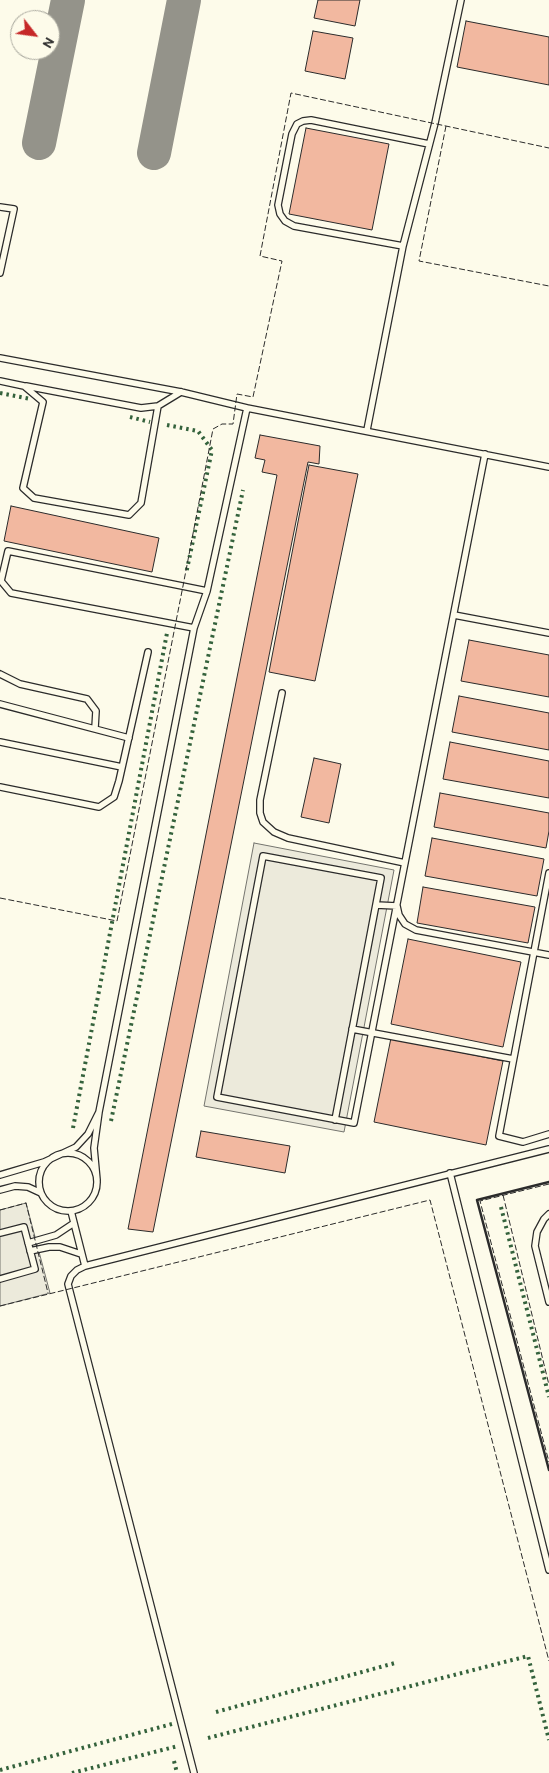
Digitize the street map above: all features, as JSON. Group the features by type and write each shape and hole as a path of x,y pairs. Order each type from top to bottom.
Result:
{"lane":[{"path":"367,430 403,246 435,123 460,0"},
{"path":"403,246 294,226 285,221 280,214 278,205 292,134 297,124 303,120 311,120 429,144"},
{"path":"0,207 14,209 0,273"},
{"path":"0,358 181,392 247,408 549,467"},
{"path":"0,381 141,408 158,406 181,392"},
{"path":"24,386 43,402 23,488 34,498 129,515 141,504 158,406"},
{"path":"99,1112 88,1134 76,1147 49,1160 43,1167 39,1185 41,1194 53,1207 71,1211 82,1208 95,1191 94,1148 99,1112 194,628 207,591 247,408"},
{"path":"335,1120 381,878 263,856 217,1097 335,1120 354,1123 485,454"},
{"path":"194,628 11,593 1,581 8,551 207,591"},
{"path":"454,615 549,633"},
{"path":"0,787 99,807 114,797 148,652"},
{"path":"0,674 20,684 87,699 96,710 95,728"},
{"path":"282,693 260,800 260,812 263,822 274,832 288,838 406,863"},
{"path":"0,704 129,738"},
{"path":"0,742 122,767"},
{"path":"549,873 498,1136 523,1142 549,1134"},
{"path":"376,904 397,906"},
{"path":"397,906 399,916 405,924 416,930 549,955"},
{"path":"352,1029 513,1059"},
{"path":"194,1773 68,1284 71,1276 84,1266 549,1149"},
{"path":"0,1175 67,1153 78,1155 87,1161 94,1169 96,1180"},
{"path":"450,1173 549,1570"},
{"path":"0,1190 15,1186 28,1187 41,1194"},
{"path":"71,1211 84,1266"},
{"path":"549,1214 537,1232 535,1246 549,1302"},
{"path":"28,1243 56,1235 74,1224"},
{"path":"0,1233 24,1227 35,1270 0,1279"},
{"path":"30,1251 49,1247 82,1254"}],"shaded area":[{"path":"254,843 394,870 344,1132 204,1106"},
{"path":"26,1203 50,1293 0,1306 0,1210"}],"building":[{"path":"318,0 360,0 355,26 314,18"},
{"path":"466,21 549,37 549,85 457,67"},
{"path":"313,31 353,38 345,79 305,71"},
{"path":"306,128 389,144 372,230 289,214"},
{"path":"260,435 320,446 319,464 308,462 153,1232 128,1229 277,475 262,472 265,460 255,458"},
{"path":"309,465 358,474 315,681 269,672"},
{"path":"11,506 159,538 152,572 4,541"},
{"path":"469,640 549,655 549,697 461,681"},
{"path":"459,696 549,713 549,750 452,732"},
{"path":"450,742 549,761 549,798 443,779"},
{"path":"314,758 341,764 329,823 301,817"},
{"path":"440,793 549,813 549,831 546,848 434,827"},
{"path":"432,838 544,859 537,896 425,876"},
{"path":"423,887 535,907 528,943 417,923"},
{"path":"408,939 521,962 503,1047 391,1024"},
{"path":"391,1038 503,1061 486,1145 374,1122"},
{"path":"201,1131 290,1146 285,1173 196,1157"}],"taxiway":[{"path":"39,143 68,0"},
{"path":"154,153 184,0"}],"hedge":[{"path":"0,393 31,399"},
{"path":"130,417 150,422"},
{"path":"167,425 198,431 212,450 186,574"},
{"path":"111,1121 243,490"},
{"path":"73,1128 167,633"},
{"path":"501,1207 549,1397"},
{"path":"208,1738 528,1656 549,1740"},
{"path":"216,1712 395,1663"},
{"path":"0,1770 172,1724"},
{"path":"72,1773 178,1746"},
{"path":"174,1761 177,1773"}],"fence":[{"path":"0,898 117,921 213,429 222,424 233,424 237,394 253,397 282,261 260,256 291,93 549,148"},
{"path":"446,126 419,261 549,286"},
{"path":"549,1184 480,1201 549,1462"},
{"path":"503,1195 549,1385"},
{"path":"0,1306 430,1200 549,1661"},
{"path":"0,1210 26,1203 48,1293"}],"wall":[{"path":"549,1182 477,1200 549,1470"}]}
